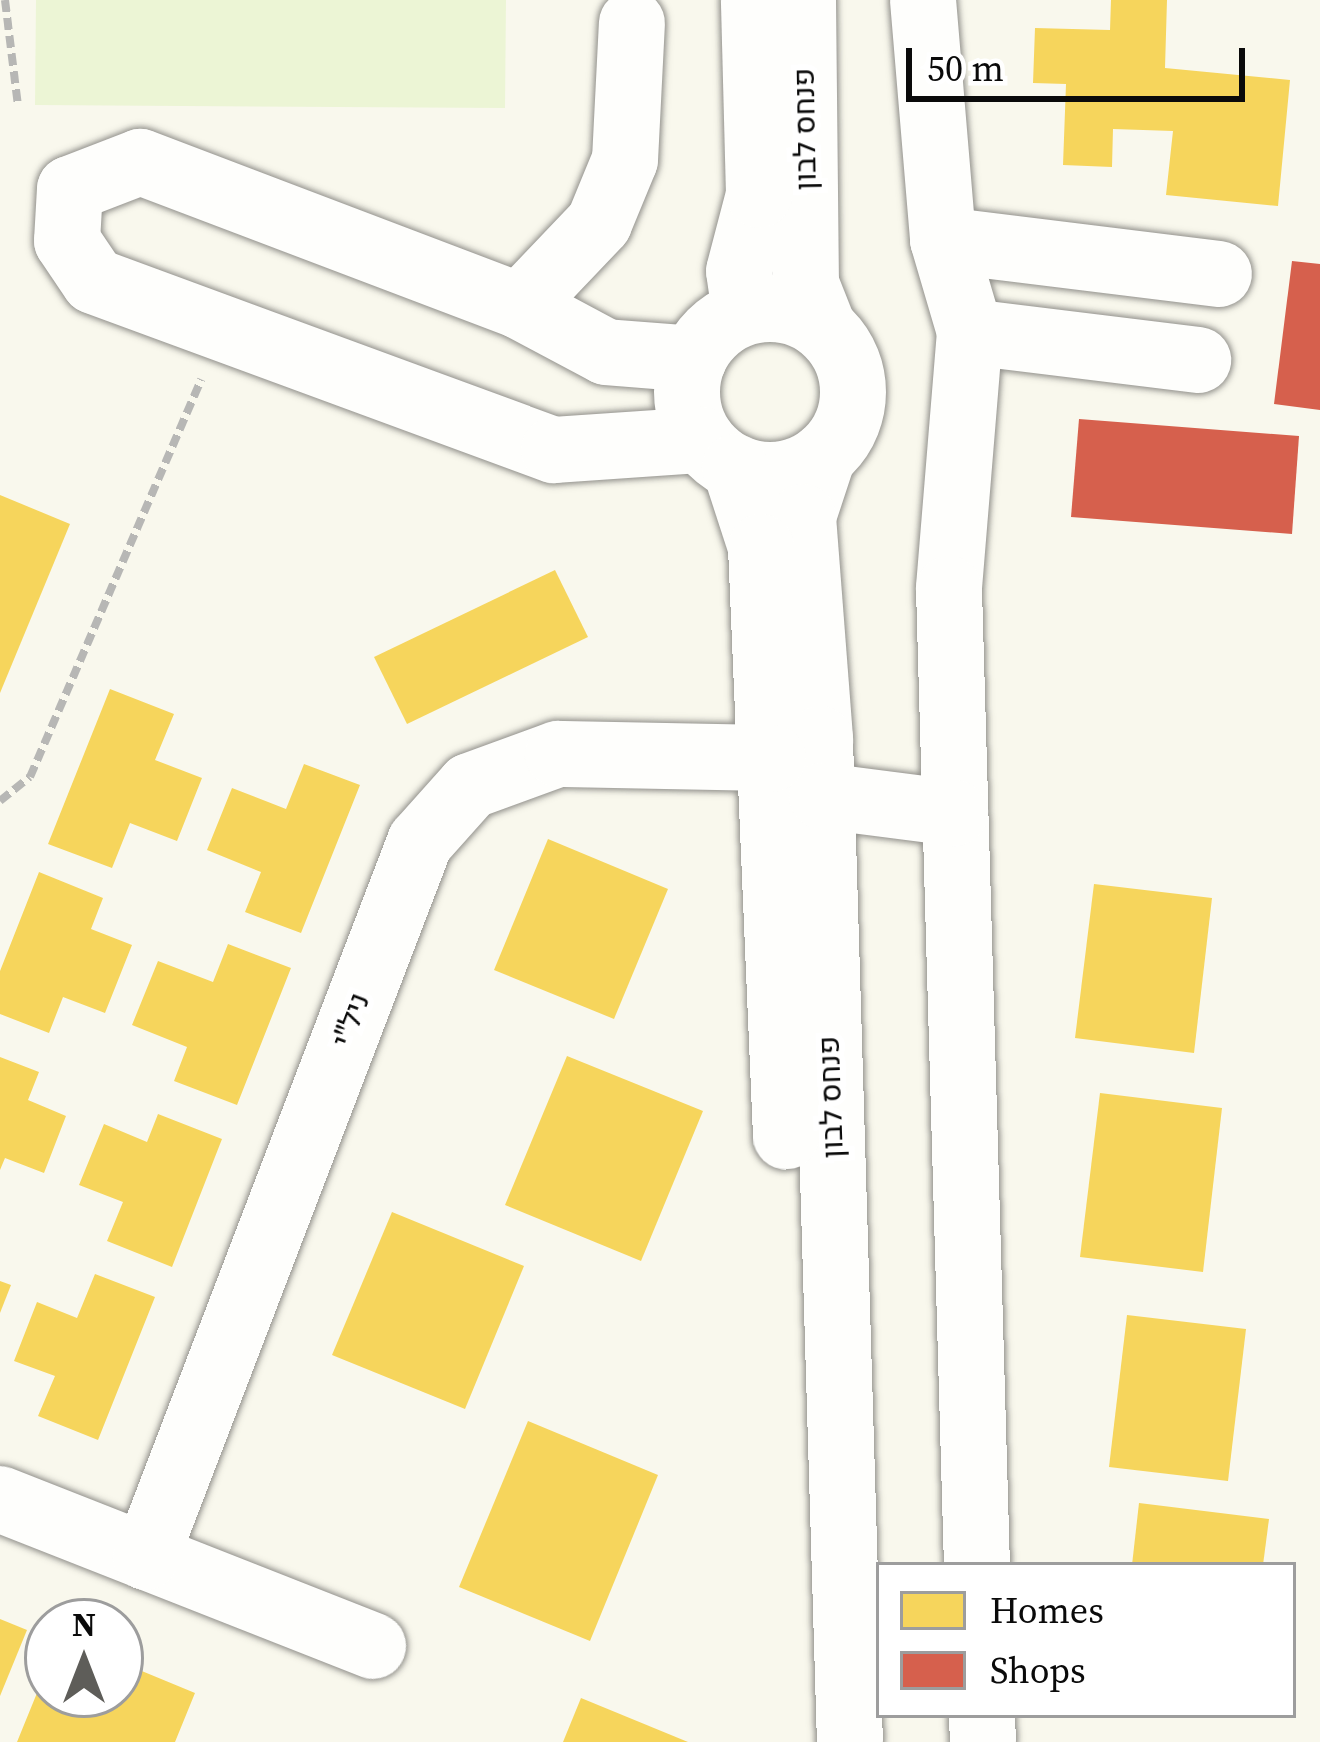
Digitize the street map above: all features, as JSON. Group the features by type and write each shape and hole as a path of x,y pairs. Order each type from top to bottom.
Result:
{"street":[{"name":"פנחס לבון","path":"745,312 739,271 758,194 754,0"},
{"name":"פנחס לבון","path":"803,0 806,284 823,327"},
{"path":"923,0 943,240 970,332 949,589 977,1562"},
{"path":"520,306 599,223 626,160 632,23"},
{"path":"694,359 606,352 520,306 140,162 70,189 67,241 94,280 554,450 719,453 782,475 824,456 854,391 823,327 799,313 745,312 694,359 687,400 719,453"},
{"path":"943,240 1219,274"},
{"path":"970,332 1198,360"},
{"name":"פנחס לבון","path":"719,453 761,547 797,777 850,1742"},
{"name":"פנחס לבון","path":"811,1742 797,777 803,517 824,456"},
{"name":"ניל\"י","path":"146,1557 420,842 470,786 558,754 797,777 955,813"},
{"path":"0,1499 373,1646"}],"path":[{"path":"5,0 18,106"},
{"path":"0,801 30,777 224,328"}],"green space":[{"path":"36,0 506,0 505,108 35,105"}],"building: Homes":[{"path":"1111,0 1167,0 1165,68 1290,80 1278,206 1166,195 1173,131 1113,129 1112,167 1063,165 1066,84 1033,83 1035,28 1110,30"},
{"path":"0,495 70,524 0,693"},
{"path":"555,570 588,637 407,724 374,657"},
{"path":"110,689 174,714 155,760 202,778 177,841 130,823 112,868 48,844"},
{"path":"304,764 360,785 301,933 245,912 261,872 207,850 232,788 286,809"},
{"path":"548,839 668,889 614,1019 494,970"},
{"path":"39,872 103,898 91,929 132,945 105,1013 63,997 49,1033 0,1014 0,971"},
{"path":"1094,884 1212,898 1194,1053 1075,1038"},
{"path":"228,944 291,968 237,1105 174,1081 187,1047 132,1025 158,961 213,982"},
{"path":"567,1056 703,1111 641,1261 505,1205"},
{"path":"0,1057 39,1072 28,1100 66,1116 44,1173 5,1158 0,1170"},
{"path":"1100,1093 1222,1108 1203,1272 1080,1257"},
{"path":"158,1114 222,1139 172,1267 107,1241 123,1202 79,1185 104,1124 147,1142"},
{"path":"392,1212 524,1266 465,1409 332,1355"},
{"path":"95,1274 155,1297 98,1440 38,1416 55,1376 14,1361 37,1302 77,1318"},
{"path":"0,1281 11,1285 0,1313"},
{"path":"1127,1315 1246,1329 1228,1481 1109,1467"},
{"path":"528,1421 658,1475 590,1641 459,1587"},
{"path":"1139,1503 1269,1519 1263,1562 1132,1562"},
{"path":"0,1619 24,1629 24,1637 0,1696"},
{"path":"144,1672 195,1693 175,1742 17,1742 27,1718 144,1718"},
{"path":"581,1698 688,1742 563,1742"}],"building: Shops":[{"path":"1292,261 1320,264 1320,410 1274,404"},
{"path":"1079,419 1299,436 1292,534 1071,517"}]}
